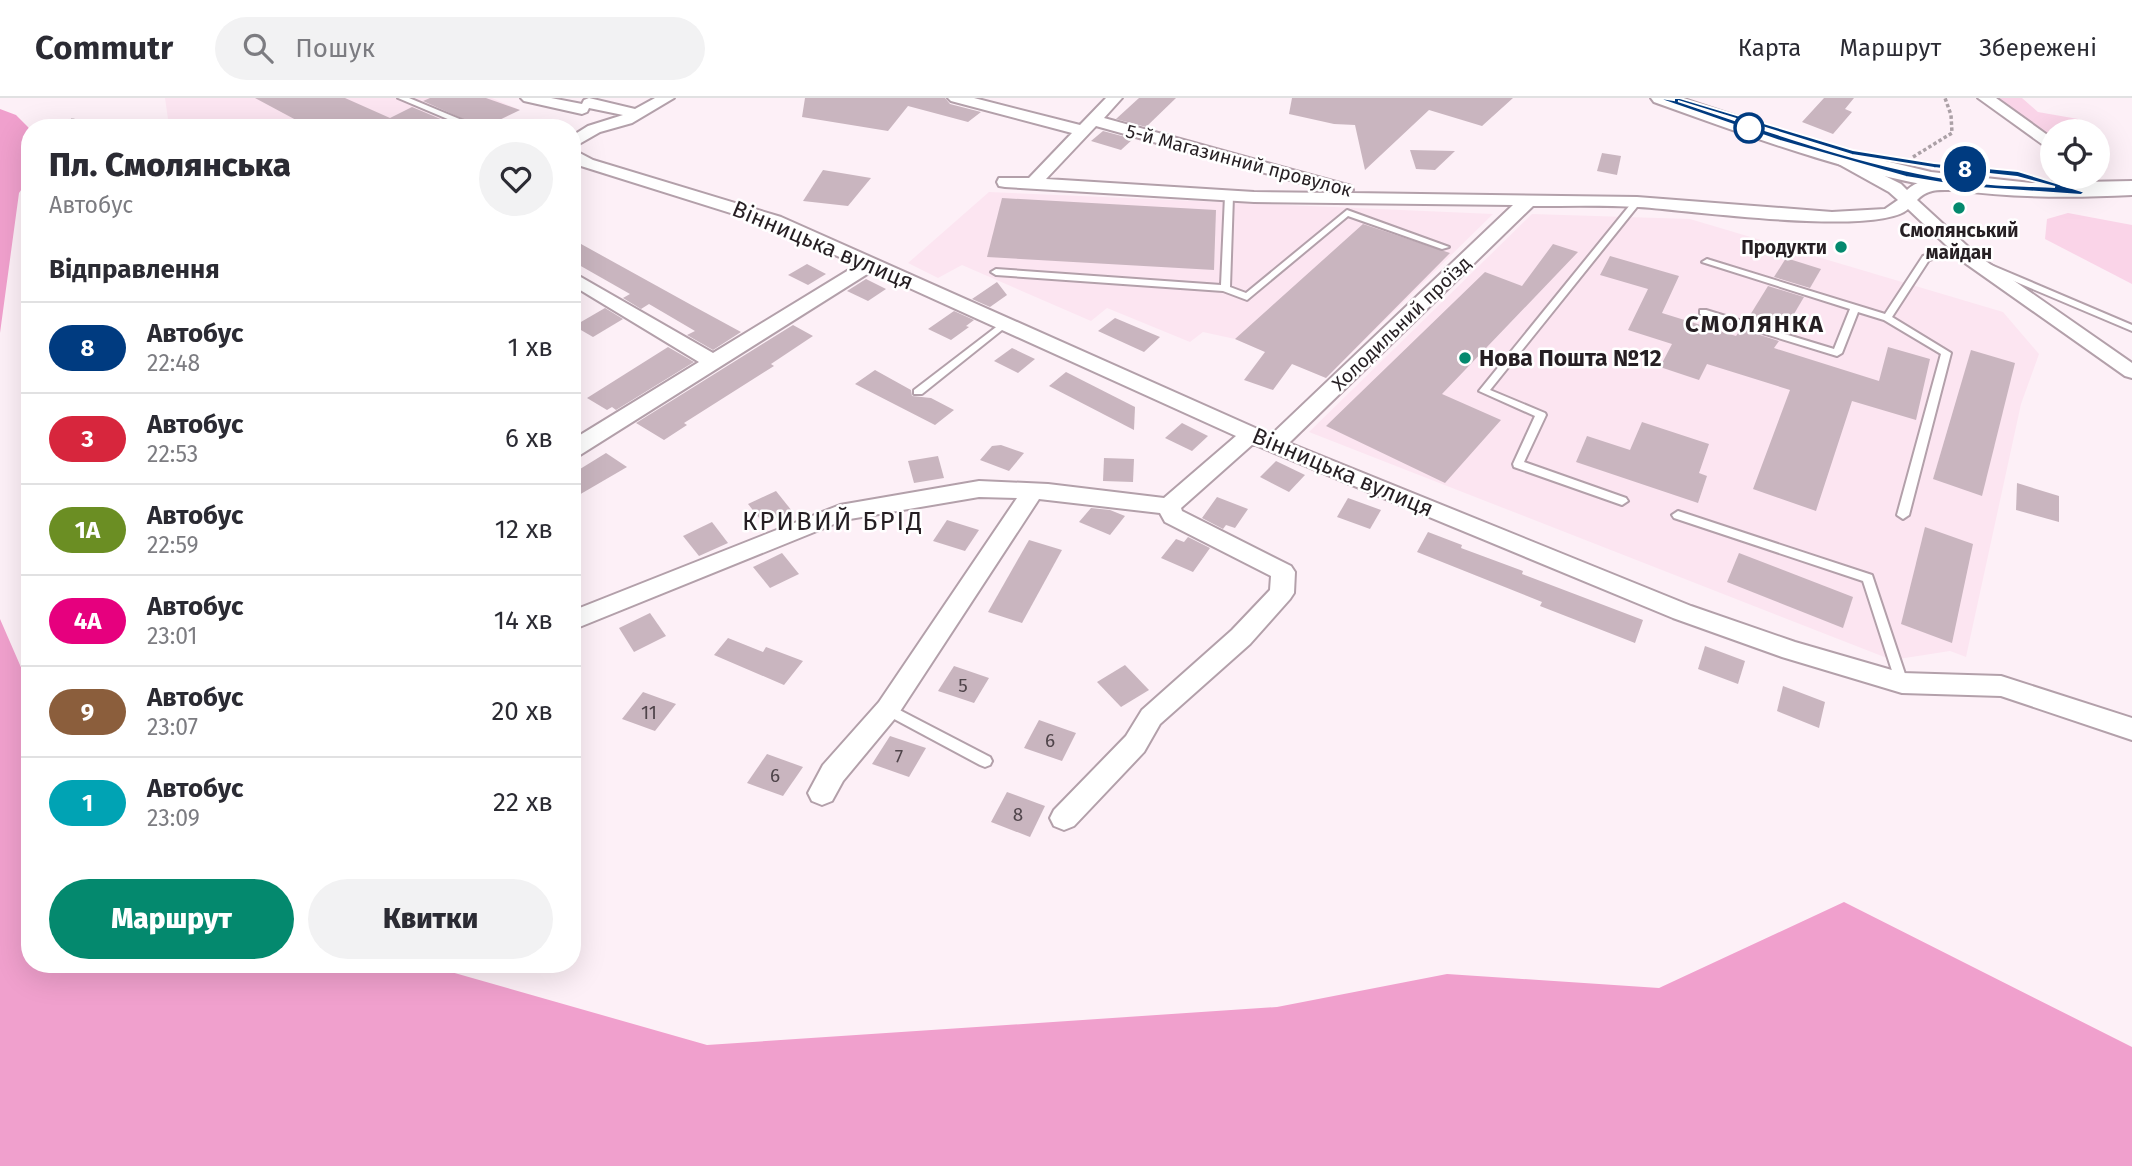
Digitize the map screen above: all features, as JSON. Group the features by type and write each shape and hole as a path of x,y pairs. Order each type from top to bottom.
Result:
{"main road":[{"path":"1661,98 1824,152 1906,168 2040,176"},
{"path":"1678,98 1826,146 1966,185 2040,183"},
{"path":"2018,174 2040,177"},
{"path":"2110,179 2132,177"},
{"path":"2110,185 2132,188"},
{"path":"2097,189 2132,206"}],"street":[{"path":"529,98 587,103 637,114"},
{"path":"581,137 594,129 637,114 666,98"},
{"name":"5-й Магазинний провулок","path":"956,98 1088,126 1384,201"},
{"path":"1033,184 1114,98"},
{"path":"1986,98 2040,137"},
{"path":"575,119 587,103"},
{"path":"581,129 594,129"},
{"path":"1824,152 1882,179 1965,253 2132,372"},
{"name":"Вінницька вулиця","path":"581,159 775,221 1274,445 1682,612 1791,650 1902,683 2001,686 2132,729"},
{"path":"1906,168 1906,200"},
{"path":"1005,182 1229,196 1384,201 1637,202 1768,213 1866,216 1888,214 1899,209 1906,200 1925,186 1966,185"},
{"name":"Холодильний проїзд","path":"1274,445 1527,202"},
{"path":"581,444 870,264"},
{"path":"581,282 714,362"},
{"path":"581,617 840,513 979,489 1033,491 1169,506 1251,435"},
{"path":"822,793 833,773 888,709 1033,491"},
{"path":"1064,818 1135,744 1151,717 1241,637 1282,593 1283,572 1173,516 1169,506"}],"lane":[{"path":"402,98 455,119"},
{"path":"1224,288 1229,196"},
{"path":"1622,500 1518,464 1541,415 1484,391 1637,202"},
{"path":"996,272 1224,288 1247,297 1348,213 1445,247"},
{"path":"1887,318 1926,258 1965,253 2132,328"},
{"path":"1707,262 1887,318 1946,353 1903,515"},
{"path":"1703,312 1837,353 1855,308"},
{"path":"918,392 1004,324"},
{"path":"1678,515 1868,578 1902,683"},
{"path":"888,709 985,761"}],"path":[{"path":"1906,168 1922,149 1941,143 1952,133 1951,115 1945,98"}],"shaded area":[{"path":"165,98 492,98 520,110 502,119 168,119"},
{"path":"1992,98 2022,98 2038,112 2078,119 2040,119 2040,136"},
{"path":"0,109 16,115 21,120 21,190 0,333"},
{"path":"989,192 1493,214 1326,378 1235,339 1203,332 1190,342 1107,308 1091,321 962,265 938,278 908,263"},
{"path":"2068,213 2132,225 2132,284 2045,239 2047,219"},
{"path":"1532,214 1690,219 2003,312 2039,354 2021,404 1966,657 1950,651 1892,660 1309,432"},
{"path":"0,619 21,667 21,973 455,973 707,1045 1277,1007 1447,974 1659,988 1844,902 2132,1047 2132,1166 0,1166"}],"building":[{"path":"255,98 345,98 390,118 412,107 441,119 294,119"},
{"path":"430,98 486,98 520,110 502,119 463,119 423,101"},
{"path":"805,98 945,98 950,104 981,112 968,122 908,106 888,131 802,117"},
{"path":"1139,98 1176,98 1146,127 1116,119"},
{"path":"1292,98 1513,98 1482,126 1429,110 1365,170 1355,125 1334,124 1289,114"},
{"path":"1824,98 1854,98 1845,109 1852,112 1833,134 1802,122"},
{"path":"1103,131 1133,139 1121,150 1091,141"},
{"path":"1410,150 1455,151 1435,170 1416,169"},
{"path":"1602,153 1621,156 1617,175 1597,171"},
{"path":"823,170 871,178 848,206 803,201"},
{"path":"1002,198 1216,210 1214,270 987,257"},
{"path":"1363,224 1450,253 1326,378 1292,364 1273,390 1244,380 1265,352 1235,339"},
{"path":"581,244 741,332 713,350 687,335 695,331 649,304 641,309 623,298 630,294 581,266"},
{"path":"1553,244 1578,252 1442,394 1501,420 1445,483 1326,426 1485,272 1522,286"},
{"path":"1610,256 1679,276 1662,313 1736,336 1741,329 1779,341 1774,348 1879,381 1888,347 1930,359 1916,420 1852,401 1816,511 1753,489 1790,390 1707,364 1699,380 1660,367 1672,344 1628,330 1648,289 1600,275"},
{"path":"1786,258 1821,269 1810,288 1774,277"},
{"path":"807,264 826,274 808,285 788,275"},
{"path":"866,279 886,289 868,301 847,291"},
{"path":"997,282 1007,295 990,307 972,299"},
{"path":"1768,286 1804,297 1784,331 1747,320"},
{"path":"605,308 623,319 593,337 581,330 581,322"},
{"path":"954,311 974,320 951,340 928,329"},
{"path":"1115,318 1160,337 1144,352 1098,331"},
{"path":"793,325 813,336 771,364 774,366 684,423 687,425 664,440 636,423"},
{"path":"668,347 694,362 616,410 612,407 607,410 587,398"},
{"path":"1012,348 1035,359 1018,373 994,361"},
{"path":"1971,350 2015,363 1982,496 1933,479"},
{"path":"875,370 911,390 912,396 931,398 954,410 935,425 855,384"},
{"path":"1066,372 1135,407 1134,430 1049,386"},
{"path":"1642,422 1709,444 1699,473 1707,476 1698,503 1576,462 1587,436 1630,450"},
{"path":"1182,423 1208,436 1192,451 1165,438"},
{"path":"1001,445 1024,453 1009,471 980,460 992,446"},
{"path":"606,453 627,467 581,494 581,468"},
{"path":"938,456 944,478 914,483 908,461"},
{"path":"1104,458 1134,459 1133,482 1103,481"},
{"path":"1276,461 1305,475 1289,492 1260,477"},
{"path":"2017,483 2059,496 2059,522 2016,510"},
{"path":"776,491 792,511 764,524 748,504"},
{"path":"1217,497 1248,509 1235,528 1226,525 1223,529 1202,518"},
{"path":"1348,498 1381,510 1370,529 1337,517"},
{"path":"1091,508 1110,510 1125,516 1110,535 1079,522"},
{"path":"947,520 979,530 965,551 933,541"},
{"path":"712,522 728,543 699,556 683,536"},
{"path":"1925,527 1973,544 1952,643 1901,624"},
{"path":"1428,532 1462,545 1461,548 1523,571 1522,574 1643,620 1635,643 1540,606 1542,602 1417,552"},
{"path":"1188,537 1210,548 1193,572 1161,558 1176,539 1184,542"},
{"path":"1029,540 1062,550 1022,623 988,612"},
{"path":"782,553 799,574 770,588 753,567"},
{"path":"1739,553 1853,597 1843,628 1727,582"},
{"path":"650,613 666,636 634,652 619,628"},
{"path":"728,638 763,652 766,647 803,661 784,685 714,655"},
{"path":"1705,646 1745,661 1738,684 1698,669"},
{"path":"1125,665 1149,690 1121,707 1097,682"},
{"path":"954,666 989,678 974,703 938,691"},
{"path":"1783,686 1825,702 1819,728 1777,711"},
{"path":"643,692 676,704 655,731 622,719"},
{"path":"1039,720 1076,733 1062,761 1024,748"},
{"path":"890,736 926,748 909,777 872,764"},
{"path":"767,754 803,767 783,796 747,783"},
{"path":"1007,792 1045,806 1030,837 991,822"}],"bus line":[{"name":"8","path":"1661,98 1783,139 1906,174 1966,185 2081,192 2018,174 1934,166 1852,153 1677,98"}],"place":[{"name":"Смолянський майдан","path":"1959,208"},
{"name":"Продукти","path":"1841,247"},
{"name":"Нова Пошта №12","path":"1465,358"}],"district":[{"name":"СМОЛЯНКА","path":"1755,324"},
{"name":"КРИВИЙ БРІД","path":"833,521"}]}
